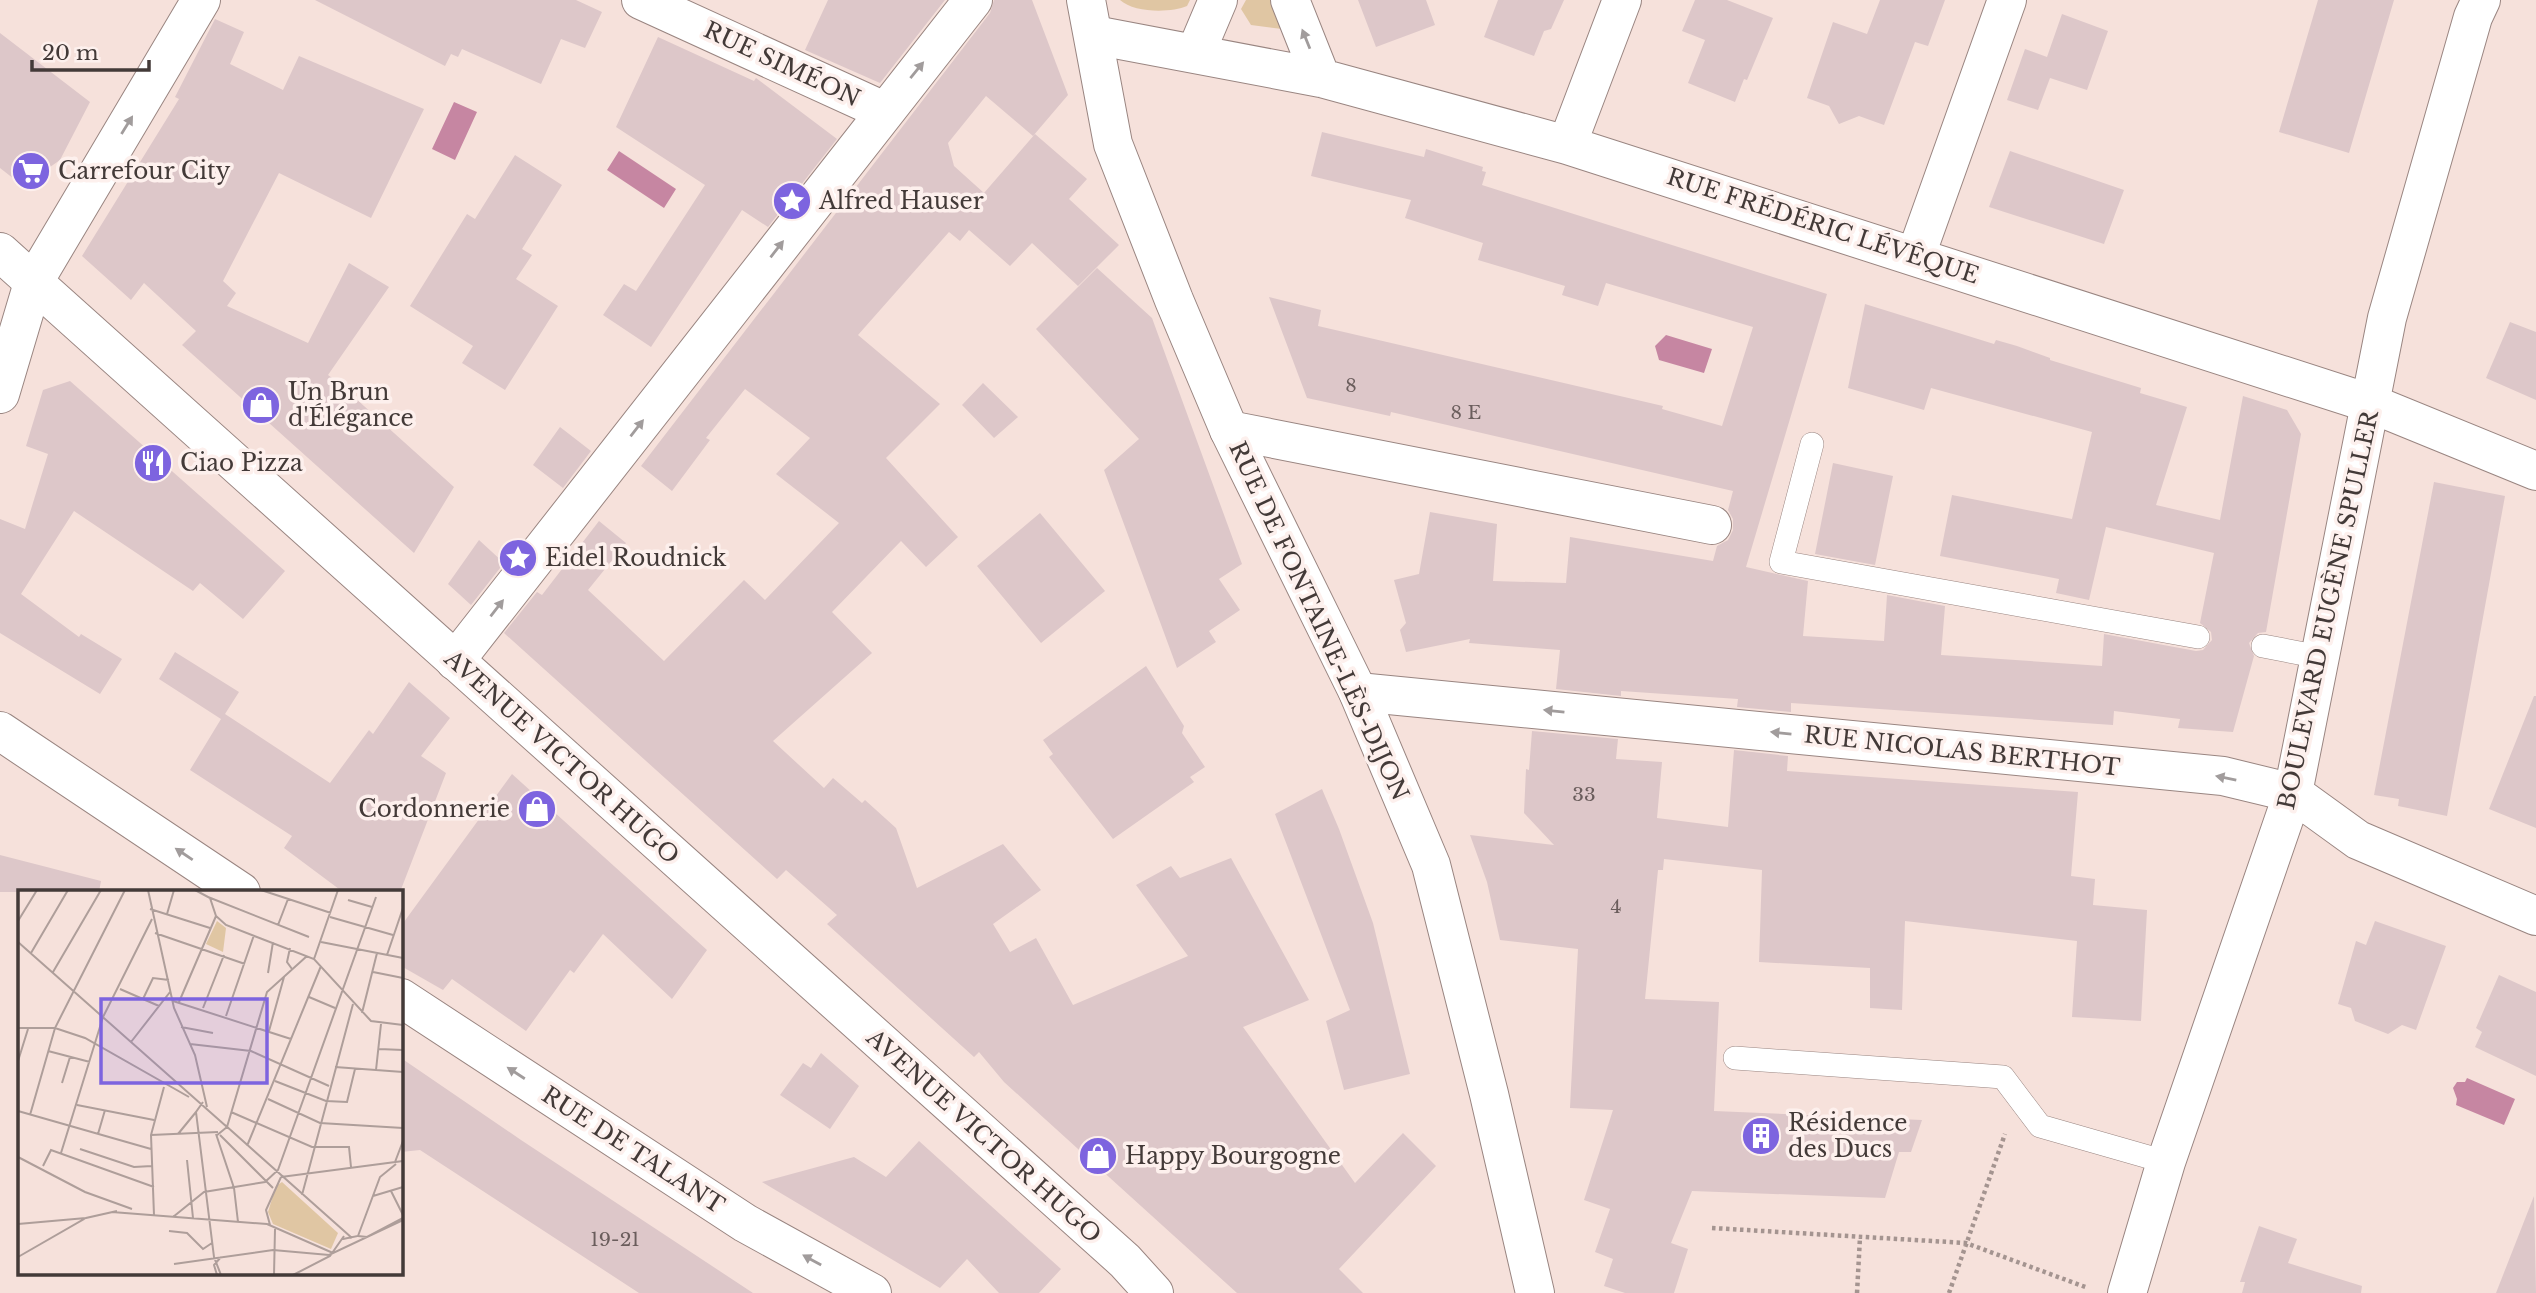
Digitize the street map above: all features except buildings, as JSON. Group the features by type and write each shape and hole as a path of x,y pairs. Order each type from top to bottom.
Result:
{"street":[{"path":"0,394 33,283 201,0"},
{"name":"RUE SIMÉON","path":"641,0 884,111"},
{"path":"455,662 973,0"},
{"path":"1196,52 1218,0"},
{"path":"1290,0 1321,78"},
{"path":"1567,145 1622,0"},
{"path":"1916,255 2007,0"},
{"name":"BOULEVARD EUGÈNE SPULLER","path":"2110,1292 2166,1162 2293,793 2372,404 2387,317 2473,17 2482,0"},
{"name":"RUE FRÉDÉRIC LÉVÊQUE","path":"1090,17 1196,52 1321,78 1567,145 1916,255 2372,404 2536,471"},
{"name":"RUE DE FONTAINE-LÈS-DIJON","path":"1090,17 1113,144 1229,430 1358,692 1431,865 1489,1094 1535,1293"},
{"name":"AVENUE VICTOR HUGO","path":"0,252 1125,1261 1154,1293"},
{"path":"1229,430 1712,525"},
{"name":"RUE NICOLAS BERTHOT","path":"1358,692 2223,776 2293,793 2358,840 2536,916"},
{"path":"0,731 238,890"},
{"name":"RUE DE TALANT","path":"402,999 746,1223 872,1293"},
{"name":"AVENUE VICTOR HUGO","path":"1125,1261 1182,1293"}],"lane":[{"path":"1812,444 1781,562 2198,637"},
{"path":"2263,646 2320,657"},
{"path":"1735,1058 2003,1077 2040,1126 2166,1162"}],"path":[{"path":"1949,1293 2019,1097"},
{"path":"1712,1228 1966,1243 2110,1292"},
{"path":"1857,1293 1860,1237"}],"shaded area":[{"path":"1120,0 1190,0 1187,6 1162,11 1134,7"},
{"path":"1246,0 1278,0 1290,30 1251,25 1241,9"},
{"path":"454,102 477,112 455,160 432,149"},
{"path":"619,151 676,189 664,208 607,170"},
{"path":"1666,335 1712,349 1704,373 1659,360 1655,346"},
{"path":"2467,1078 2515,1099 2504,1125 2456,1105 2453,1088 2457,1082 2465,1082"}],"place":[{"name":"Carrefour City","path":"31,171"},
{"name":"Alfred Hauser","path":"792,201"},
{"name":"Un Brun d'Élégance","path":"261,405"},
{"name":"Ciao Pizza","path":"153,463"},
{"name":"Eidel Roudnick","path":"518,558"},
{"name":"Cordonnerie","path":"537,809"},
{"name":"Résidence des Ducs","path":"1761,1136"},
{"name":"Happy Bourgogne","path":"1098,1156"}]}
